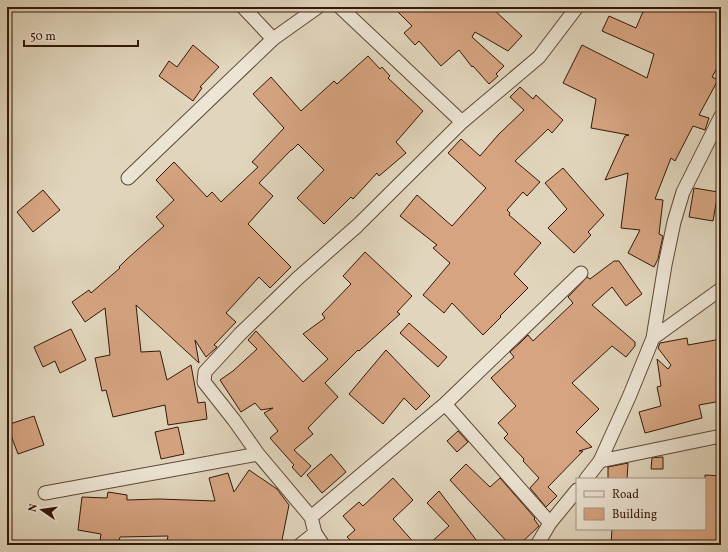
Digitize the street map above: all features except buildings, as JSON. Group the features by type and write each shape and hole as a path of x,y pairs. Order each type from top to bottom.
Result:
{"street":[{"path":"243,7 273,39"},
{"path":"128,178 273,39 318,7"},
{"path":"340,7 462,122"},
{"path":"323,545 315,533 311,517 258,454 234,420 204,382 205,372 240,334 298,278 357,226 462,122 539,57 577,7"},
{"path":"587,478 600,462 653,338 674,222 683,192 721,116"},
{"path":"311,517 445,404 582,273"},
{"path":"653,338 721,289"},
{"path":"445,404 550,524"},
{"path":"600,462 721,436"},
{"path":"45,493 258,454"},
{"path":"537,545 550,524 576,491"},
{"path":"300,545 315,533"}]}
